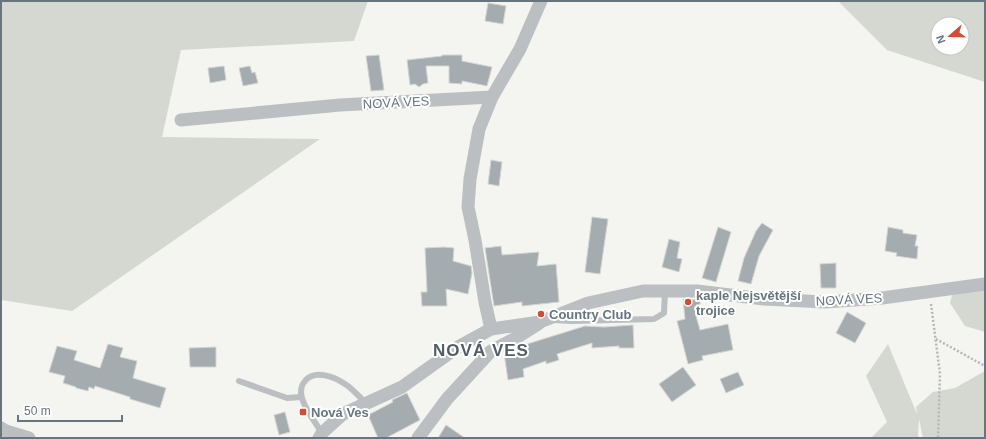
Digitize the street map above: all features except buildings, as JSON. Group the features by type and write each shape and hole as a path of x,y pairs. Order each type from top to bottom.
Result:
{"street":[{"path":"491,329 468,207 470,179 479,129 492,97 520,49 541,1"},
{"name":"NOVÁ VES","path":"181,120 340,105 492,97"},
{"name":"NOVÁ VES","path":"418,438 447,399 491,352 543,321 588,303 643,291 697,291 764,300 825,302 882,298 985,284"},
{"name":"NOVÁ VES","path":"320,436 343,414 402,387 458,347 491,329 543,321"},
{"path":"1,428 28,438"}],"lane":[{"name":"NOVÁ VES","path":"543,321 654,319 664,313 665,291"},
{"path":"320,436 301,397 302,386 306,380 319,374 334,378 345,384 366,403"},
{"path":"239,381 287,398 301,397"}],"path":[{"path":"929,292 940,374 938,438"},
{"path":"936,339 985,366"}],"shaded area":[{"path":"1,1 368,1 354,41 181,50 162,137 320,139 72,311 1,300"},
{"path":"838,1 985,1 985,82 887,50"},
{"path":"985,284 985,332 965,326 950,303 954,288"},
{"path":"888,344 917,414 916,407 933,392 955,388 985,371 985,438 923,438 919,419 918,438 871,438 887,422 866,376"}],"place":[{"name":"kaple Nejsvětější trojice","path":"688,302"},
{"name":"Country Club","path":"541,314"},
{"name":"Nová Ves","path":"303,412"}],"district":[{"name":"NOVÁ VES","path":"481,350"}]}
